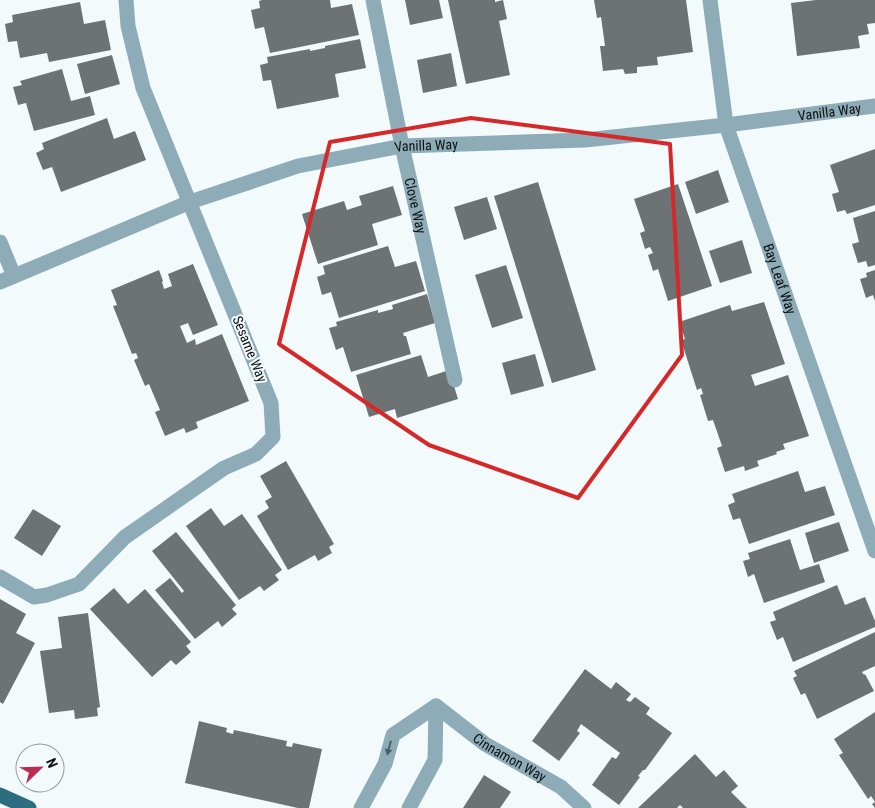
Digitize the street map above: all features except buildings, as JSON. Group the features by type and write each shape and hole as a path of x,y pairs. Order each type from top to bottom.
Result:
{"main road":[{"path":"0,795 28,808"}],"street":[{"name":"Sesame Way","path":"0,577 34,597 79,584 125,537 224,468 256,454 273,437 272,403 143,88 128,26 126,0"},
{"name":"Clove Way","path":"373,0 402,146 455,380"},
{"name":"Bay Leaf Way","path":"710,0 726,125 875,551"},
{"name":"Vanilla Way","path":"7,279 190,202 298,166 402,146 585,140 726,125 875,106"},
{"path":"0,242 7,279"},
{"path":"361,808 385,764 393,735 436,706"},
{"path":"409,808 435,760 436,706"},
{"name":"Cinnamon Way","path":"436,706 486,744 561,787 584,808"}],"highlighted area":[{"path":"471,118 670,144 682,355 578,498 429,445 279,344 330,142"}]}
